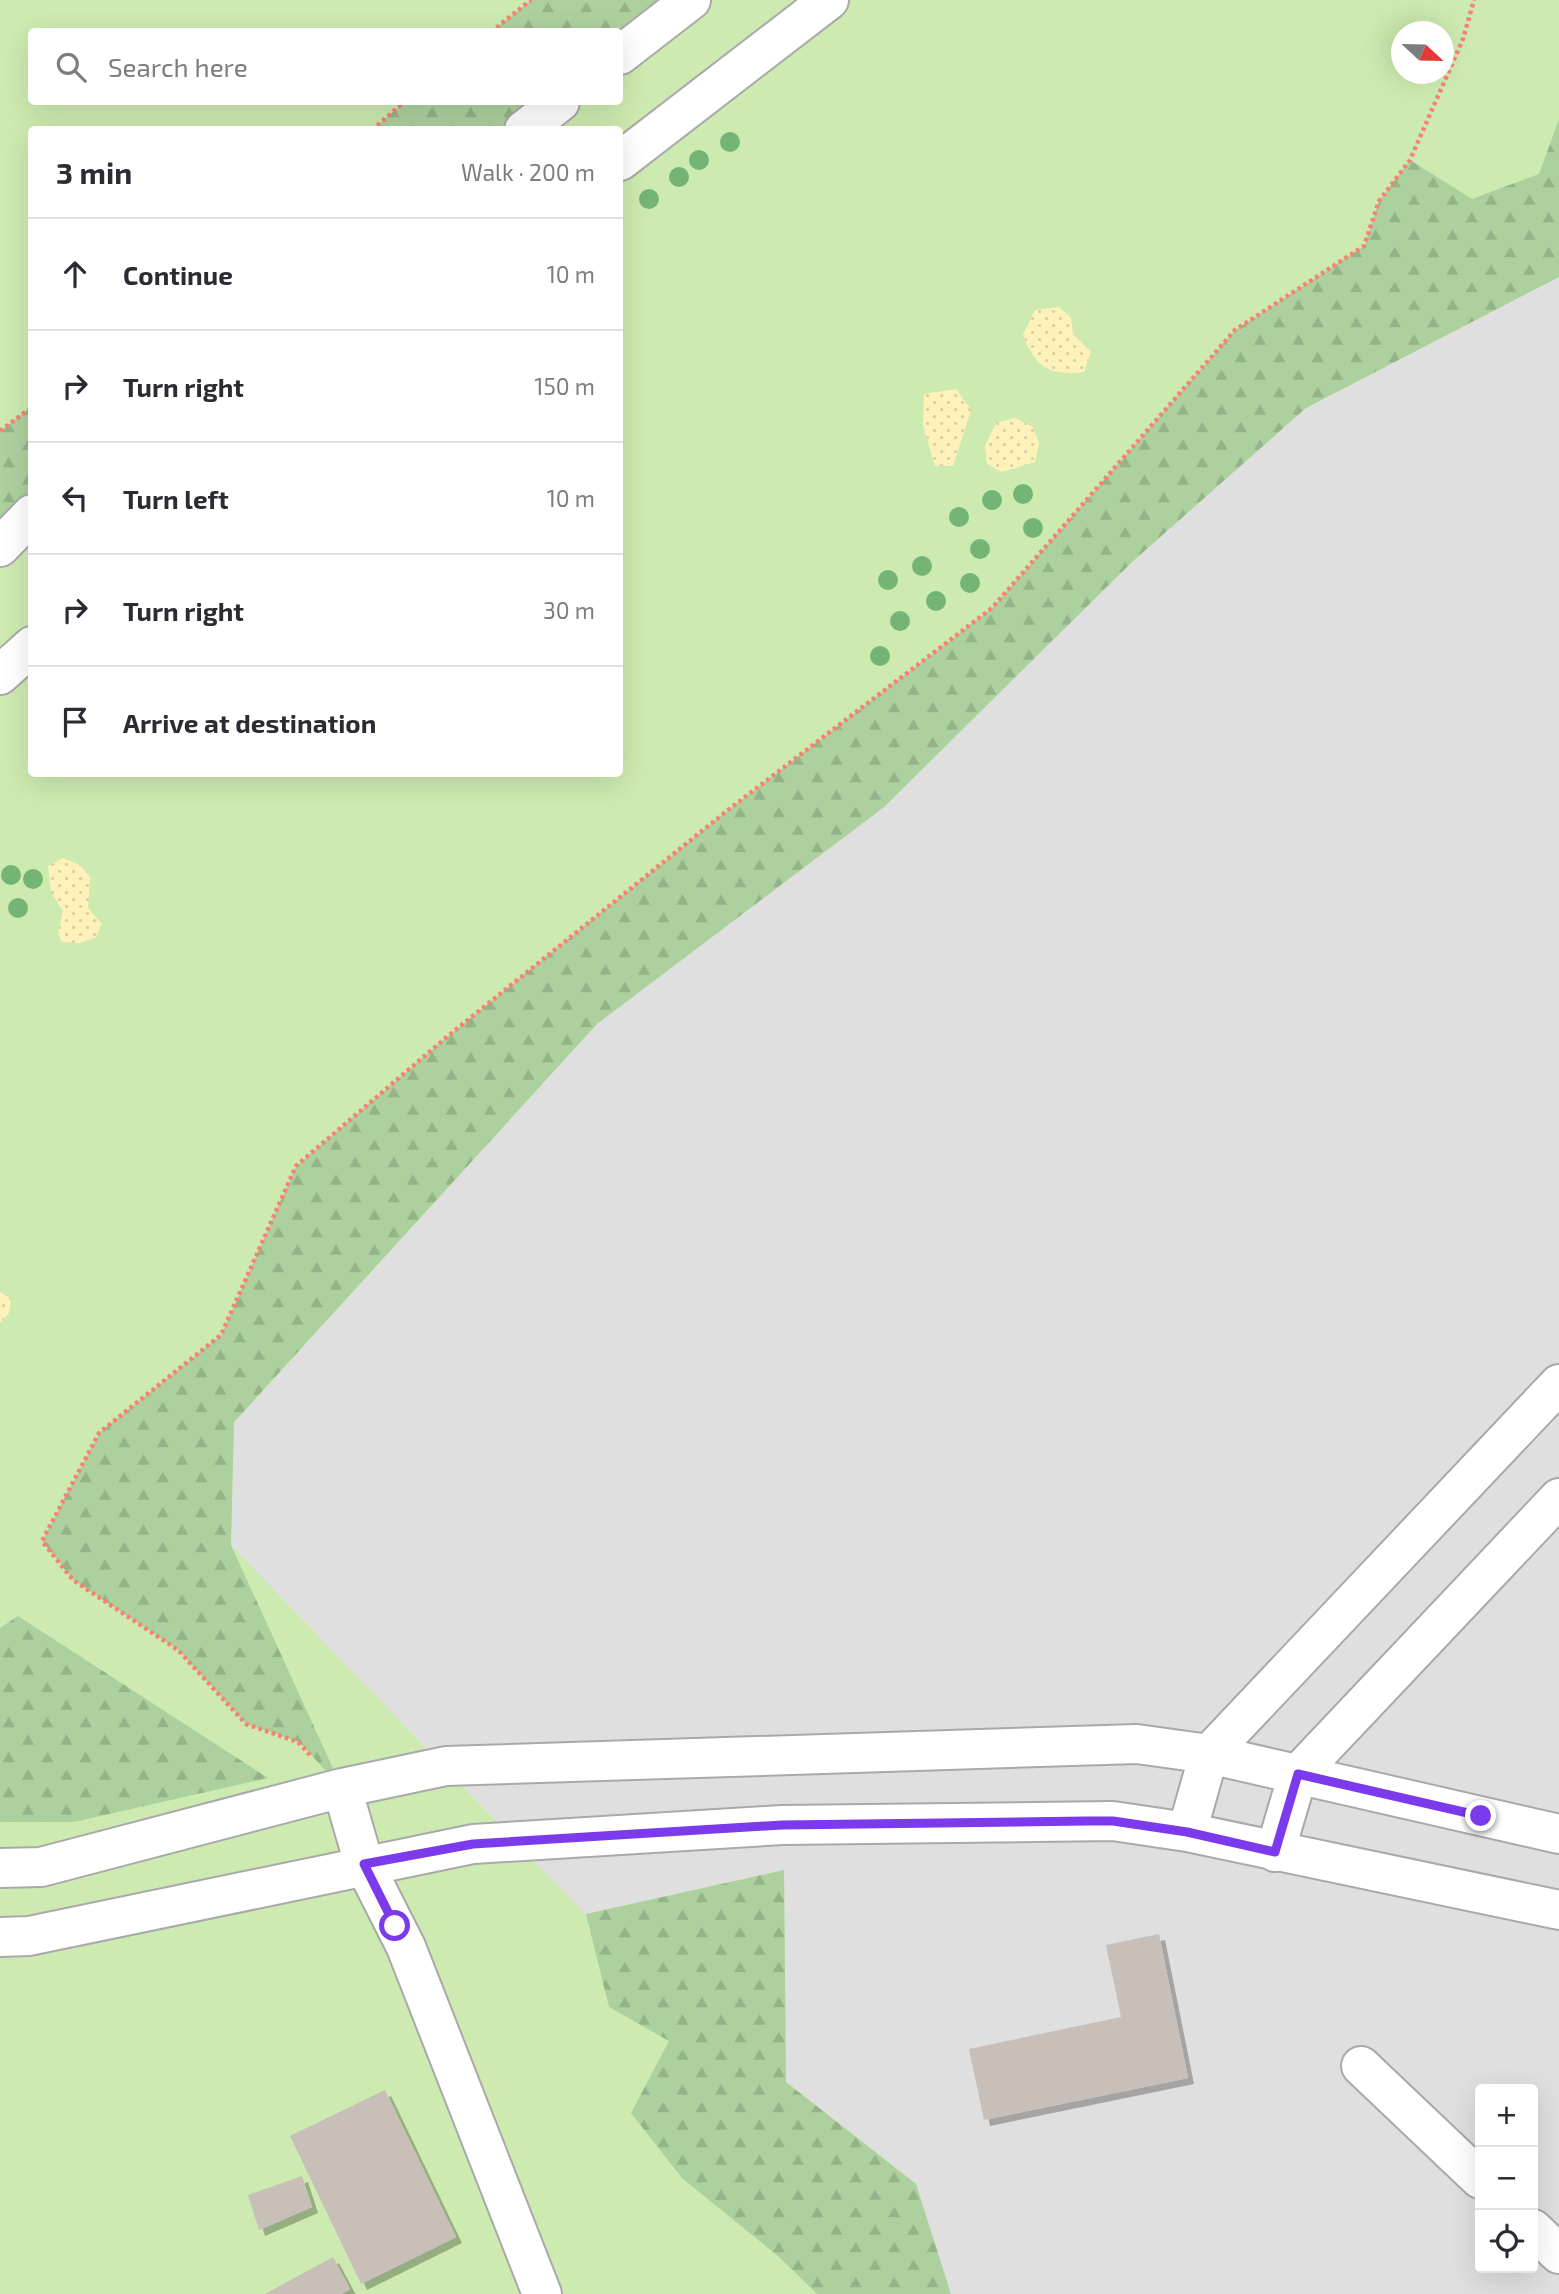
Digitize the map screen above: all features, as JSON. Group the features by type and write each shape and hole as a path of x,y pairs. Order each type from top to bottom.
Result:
{"street":[{"path":"623,53 691,0"},
{"path":"623,159 829,0"},
{"path":"529,126 556,105"},
{"path":"0,547 28,518"},
{"path":"0,676 28,650"},
{"path":"1187,1832 1209,1754 1559,1384"},
{"path":"1275,1852 1298,1774 1559,1498"},
{"path":"0,1868 41,1867 342,1788 446,1766 1138,1744 1209,1754 1559,1834"},
{"path":"342,1788 364,1864 405,1947 542,2294"},
{"path":"0,1937 29,1936 364,1864 473,1844 782,1825 1113,1821 1187,1832 1559,1910"},
{"path":"1360,2066 1475,2174"},
{"path":"1538,2234 1559,2254"}],"path":[{"path":"496,28 531,0"},
{"path":"342,1788 299,1742 246,1724 178,1650 73,1580 42,1541 99,1433 221,1335 296,1166 448,1036 728,810 992,608 1235,330 1364,246 1379,201 1410,160 1463,39 1475,0"},
{"path":"377,126 401,105"},
{"path":"0,431 28,410"}],"shaded area":[{"path":"0,0 1559,0 1559,2294 0,2294"}],"green space":[{"path":"0,0 1559,0 1559,277 1306,408 1132,562 884,807 597,1024 234,1423 231,1545 585,1914 784,1870 786,2082 916,2184 951,2294 0,2294"},
{"path":"531,0 691,0 623,31 623,28 496,28"},
{"path":"401,105 556,105 528,126 377,126"},
{"path":"1559,119 1559,277 1306,408 1132,562 884,807 597,1024 234,1422 231,1545 342,1788 299,1742 246,1724 178,1650 73,1580 42,1541 99,1433 221,1335 296,1166 448,1036 728,810 992,608 1235,330 1364,246 1379,201 1410,160 1472,199 1539,174"},
{"path":"28,409 28,517 0,547 0,431"},
{"path":"18,1616 268,1778 74,1822 0,1822 0,1628"},
{"path":"784,1870 786,2082 916,2184 951,2294 817,2294 779,2257 682,2178 631,2113 669,2041 609,2007 586,1914"}],"sand":[{"path":"1059,307 1071,318 1073,334 1091,352 1084,372 1062,373 1046,367 1033,355 1023,335 1035,310"},
{"path":"956,389 971,410 953,466 935,466 923,425 924,394"},
{"path":"1015,418 1033,427 1039,443 1035,462 1002,472 987,464 985,446 996,423"},
{"path":"63,858 80,865 90,877 88,908 102,924 96,937 80,943 62,942 58,933 63,911 51,892 48,866"},
{"path":"0,1292 11,1299 9,1313 0,1323"}],"building":[{"path":"1159,1934 1188,2078 984,2120 969,2049 1121,2017 1106,1945"},
{"path":"385,2090 456,2237 361,2284 290,2136"},
{"path":"302,2176 312,2207 259,2230 248,2195"},
{"path":"333,2257 350,2289 341,2294 265,2294"}],"route":[{"path":"395,1926 364,1864 473,1844 782,1825 1113,1821 1187,1832 1275,1852 1298,1774 1481,1816"}]}
